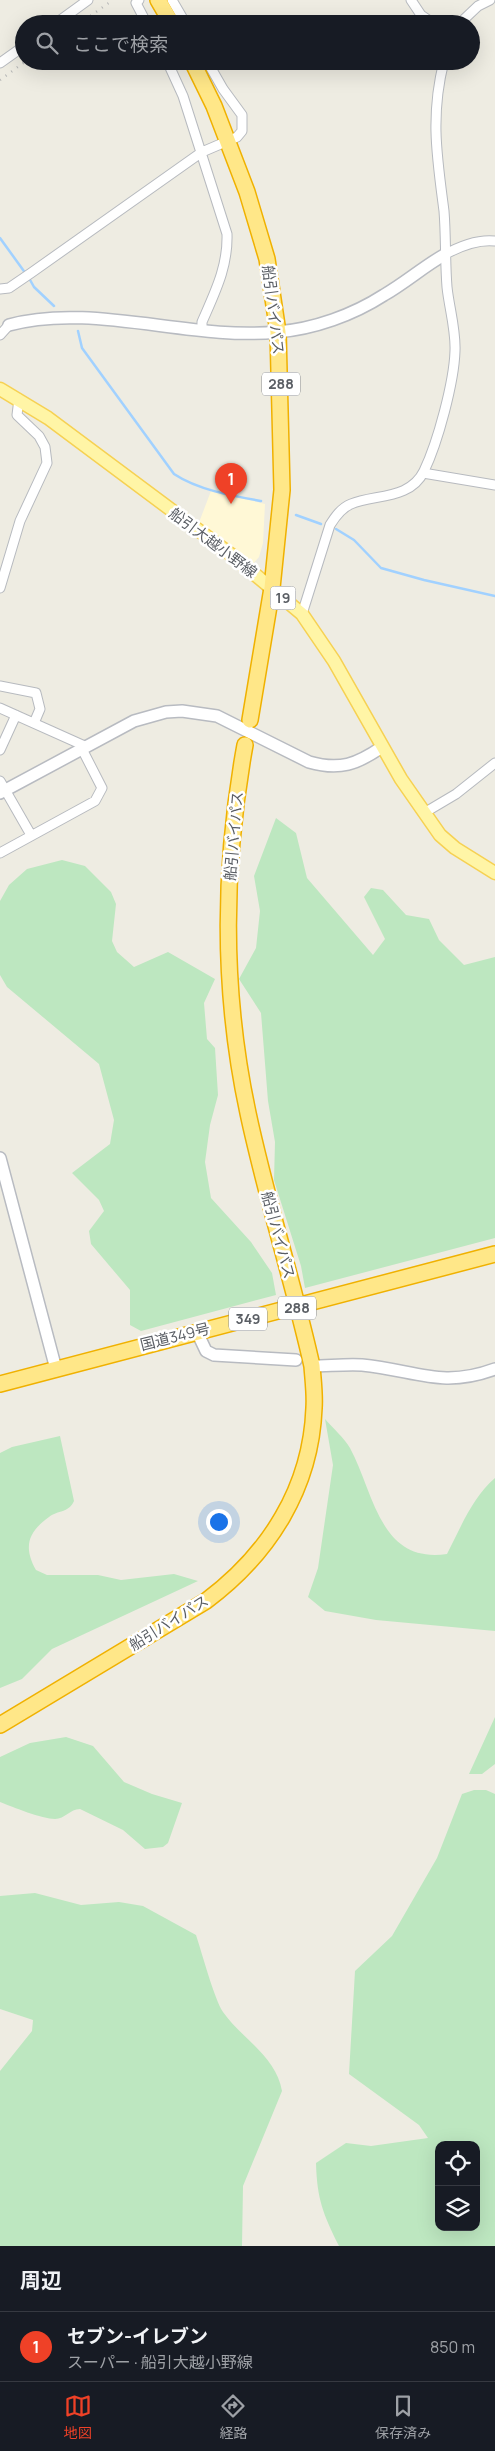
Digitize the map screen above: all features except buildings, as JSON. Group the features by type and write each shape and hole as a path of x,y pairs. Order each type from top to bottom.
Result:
{"highway":[{"path":"158,0 167,15"},
{"name":"船引バイパス","path":"196,70 228,142 267,259 278,332 282,490 272,588 250,720"},
{"name":"船引バイパス","path":"0,1724 231,1583 252,1562 281,1522 298,1485 308,1451 314,1408 312,1366 248,1111 237,1046 229,969 229,888 233,829 245,745"},
{"name":"国道349号","path":"0,1384 495,1254"}],"main road":[{"name":"船引大越小野線","path":"0,389 48,418 232,556 302,614 320,637 382,747 440,835 455,848 495,873"}],"street":[{"path":"67,15 88,0"},
{"path":"139,0 136,3 142,15"},
{"path":"172,0 181,15"},
{"path":"411,0 421,15"},
{"path":"468,15 478,6 490,0"},
{"path":"0,63 15,52"},
{"path":"171,70 183,96 227,234 228,251 224,272 202,322 202,330"},
{"path":"0,289 8,288 31,273 202,152 237,137 242,131 242,115 212,70"},
{"path":"302,614 326,534 337,514 349,505 400,493 423,472 437,431 452,374 456,349 444,254 444,213 437,166 435,125 436,100 442,70"},
{"path":"0,335 9,325 23,321 67,317 202,330 278,332 316,325 354,311 384,295 444,254 475,242 495,241"},
{"path":"0,588 20,521 47,463 45,447 39,436 17,415 19,399"},
{"path":"423,472 495,485"},
{"path":"0,686 36,693 40,709 34,723"},
{"path":"0,708 84,748 102,788 95,801 0,853"},
{"path":"32,835 2,788 148,716 182,711 217,716 309,762 321,766 336,767 349,765 362,760 382,747"},
{"path":"0,750 16,715"},
{"path":"424,813 456,794 495,763"},
{"path":"0,1158 56,1369"},
{"path":"198,1332 203,1346 214,1355 296,1360"},
{"path":"312,1366 360,1365 438,1379 475,1376 495,1369"}],"shaded area":[{"path":"211,491 265,504 263,543 259,557 252,565 198,525"}],"green space":[{"path":"276,818 296,833 307,878 373,955 385,939 364,897 371,888 383,890 406,915 429,919 439,940 464,965 495,957 495,1238 305,1288 301,1266 274,1180 275,1142 268,1101 261,1013 239,979 256,948 260,911 254,876"},
{"path":"62,860 85,866 111,892 116,904 112,941 117,952 134,967 168,952 215,979 204,1003 207,1039 215,1048 218,1095 210,1125 205,1162 211,1198 251,1242 272,1273 276,1295 141,1331 130,1325 130,1290 91,1244 89,1231 104,1211 99,1200 72,1173 110,1144 114,1120 99,1064 7,987 0,975 0,901 9,885 27,869"},
{"path":"325,1419 350,1448 373,1504 393,1536 407,1548 424,1554 447,1554 473,1504 495,1478 495,1631 376,1620 325,1611 308,1597 318,1568 333,1465"},
{"path":"60,1436 74,1501 69,1508 52,1515 36,1528 32,1534 29,1547 36,1570 47,1575 98,1575 121,1580 174,1574 198,1581 52,1649 22,1679 0,1688 0,1453 12,1447"},
{"path":"495,1717 495,1764 482,1774 469,1774"},
{"path":"66,1737 93,1746 124,1782 152,1794 182,1803 168,1843 163,1847 145,1849 123,1830 80,1809 55,1819 35,1815 0,1802 0,1757 30,1743"},
{"path":"474,1790 486,1790 495,1794 495,2246 339,2246 319,2197 316,2163 346,2143 371,2146 428,2138 419,2125 349,2074 355,1971 392,1936 437,1858 462,1794"},
{"path":"35,1893 81,1905 119,1902 143,1906 196,1935 212,1986 223,2012 266,2058 279,2079 282,2091 243,2186 242,2246 0,2246 0,2071 32,2031 33,2020 0,2009 0,1896"}],"waterway":[{"path":"0,238 26,274"},
{"path":"29,278 34,287 54,306"},
{"path":"78,331 82,348 174,474 183,480 205,488 261,501"},
{"path":"296,515 321,524"},
{"path":"336,529 354,540 381,568 495,596"}],"railway":[{"path":"92,15 113,0"},
{"path":"0,80 15,69"}],"place":[{"name":"セブン-イレブン","path":"231,504"}]}
